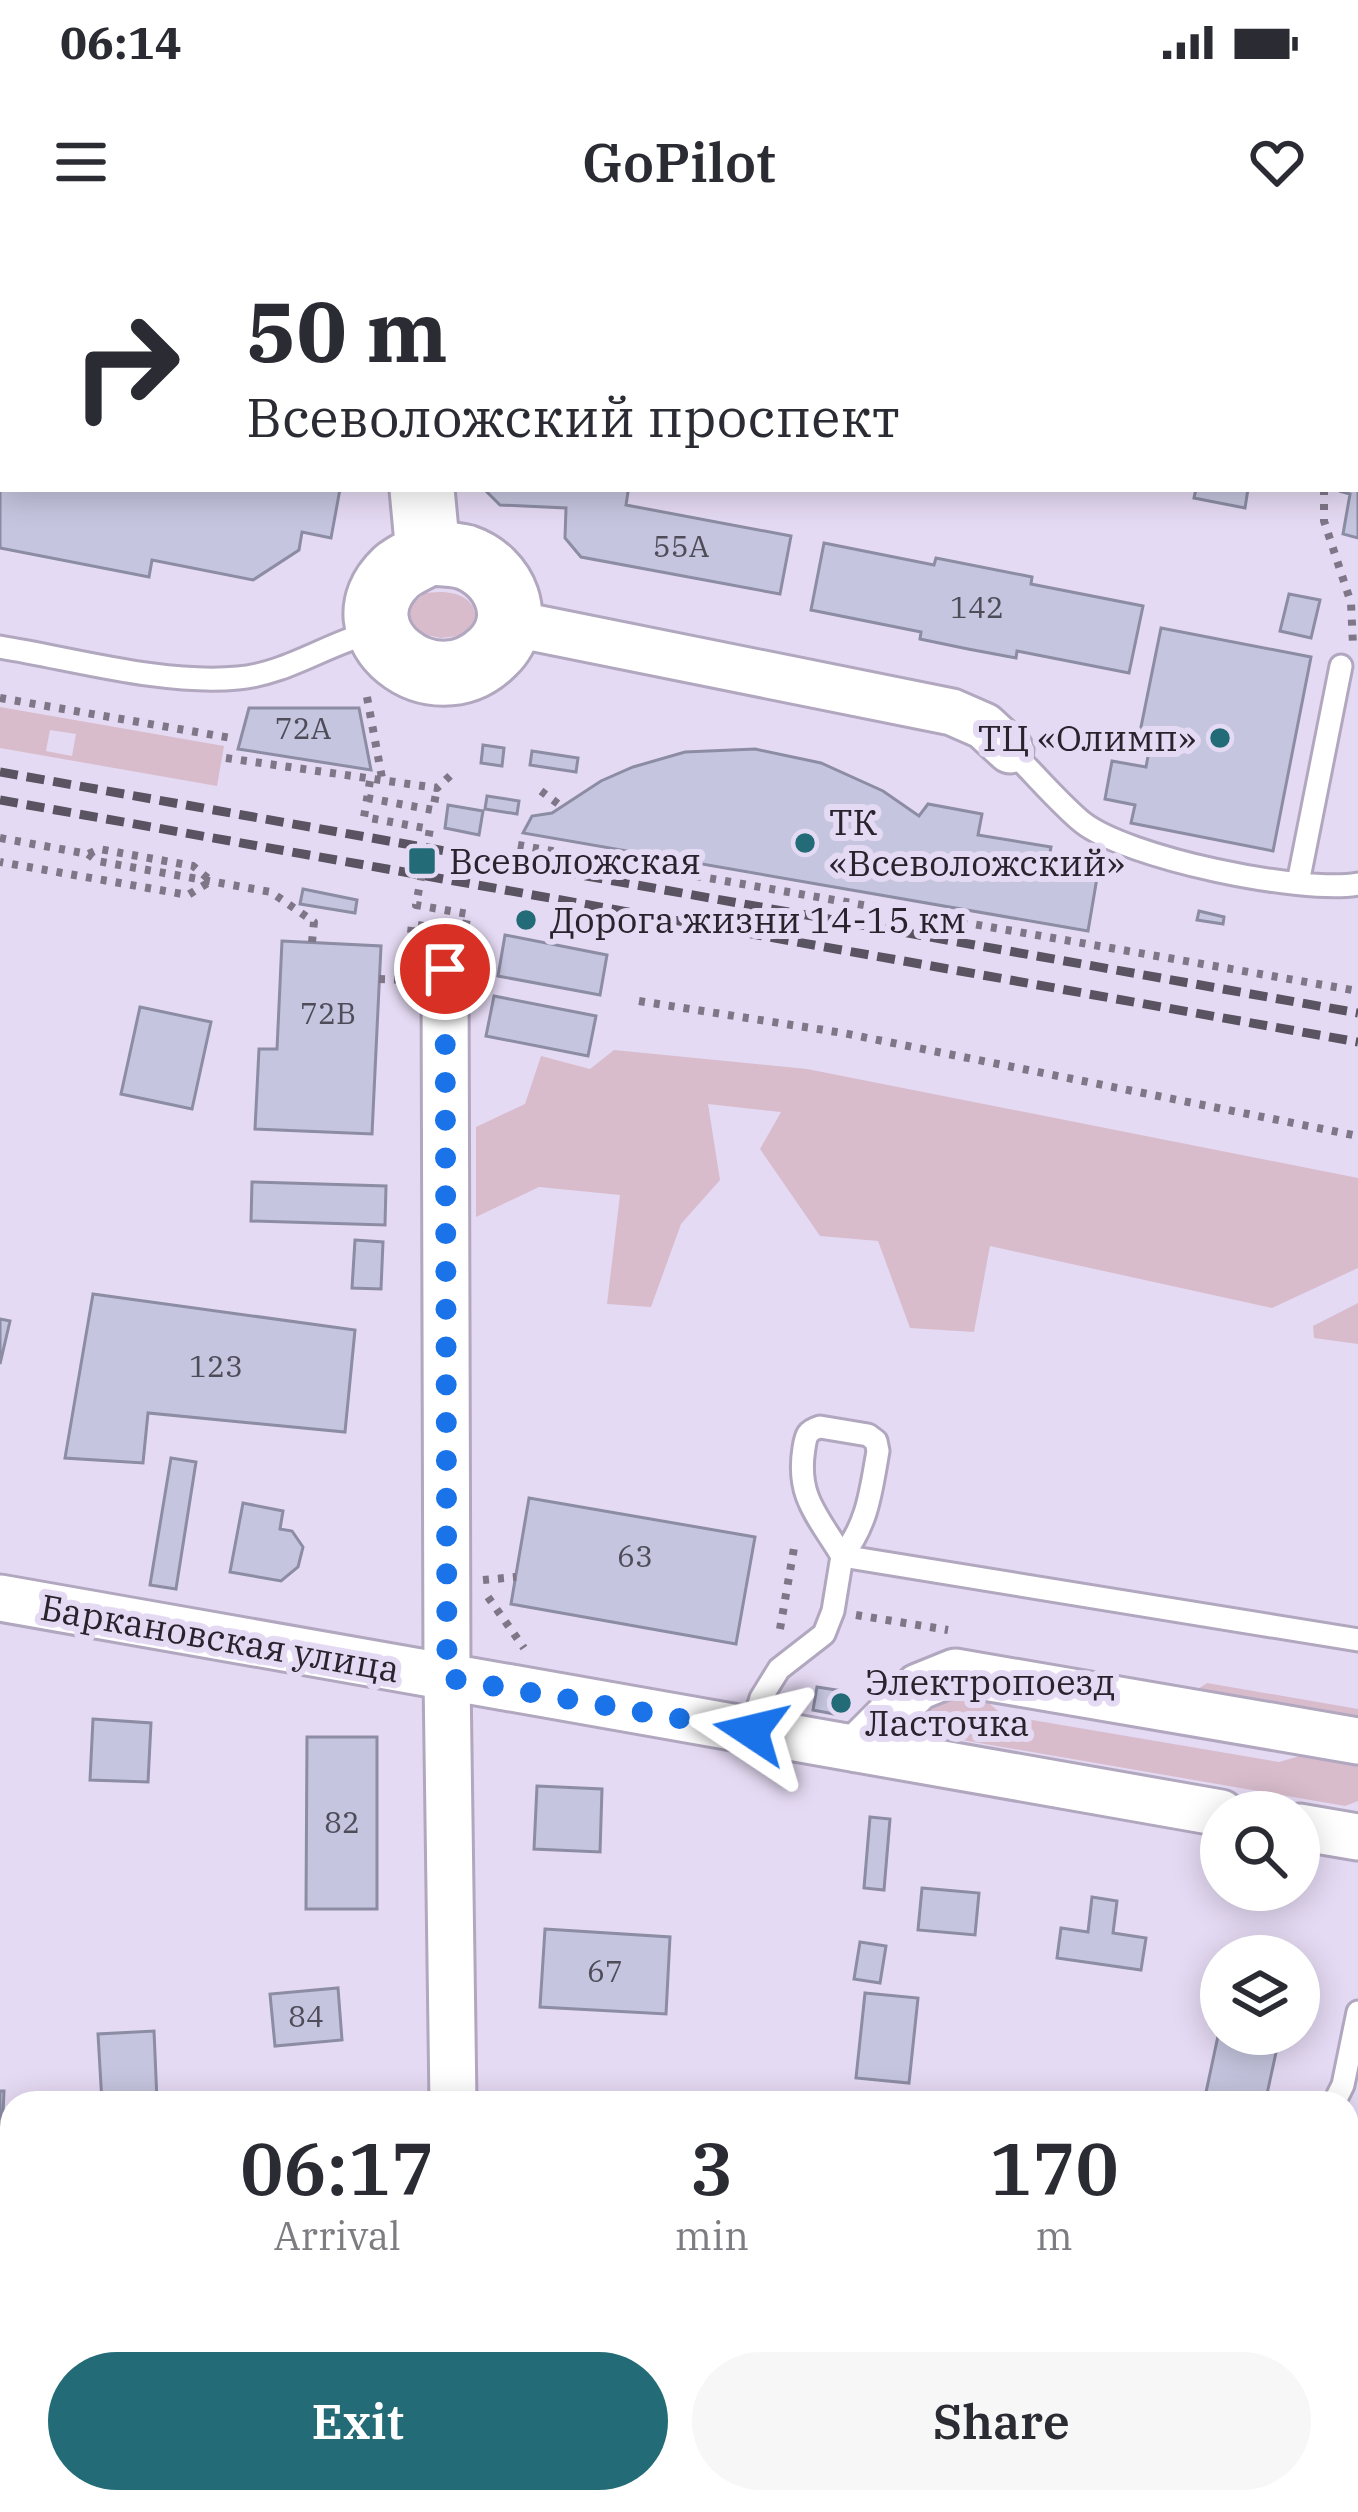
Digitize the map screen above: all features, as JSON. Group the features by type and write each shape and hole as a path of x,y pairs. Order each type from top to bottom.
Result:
{"street":[{"path":"422,492 428,553"},
{"path":"428,553 466,557 496,575 508,598 510,623 497,650 474,667 436,676 400,661 378,631 378,601 396,572 428,553"},
{"path":"510,623 952,712 984,726 1010,750"},
{"path":"428,975 453,2091"},
{"name":"Баркановская улица","path":"0,1598 1200,1809"},
{"path":"856,1749 918,1687 955,1672 1358,1742"},
{"path":"1320,1831 1358,1837"}],"lane":[{"path":"0,646 178,677 239,678 290,665 378,631"},
{"path":"1298,884 1341,665"},
{"path":"1010,750 1083,823 1118,844 1158,857 1298,884 1358,884"},
{"path":"751,1731 761,1697 779,1669 824,1634 842,1556 867,1516 876,1441 868,1435 820,1427 806,1438 800,1475 803,1493 842,1556 1358,1640"},
{"path":"1340,2091 1358,2012"}],"path":[{"path":"1324,492 1324,521 1351,603 1353,644 1350,659 1341,665"},
{"path":"367,697 382,778"},
{"path":"0,698 231,738"},
{"path":"226,758 437,788"},
{"path":"367,798 433,810 437,788 452,774"},
{"path":"370,781 364,817 430,829 416,904 468,914 465,933 412,924 411,933"},
{"path":"542,790 561,806"},
{"path":"0,838 193,866 211,881 271,892 314,922 312,942"},
{"path":"518,845 1358,991"},
{"path":"635,866 638,853"},
{"path":"0,862 188,895 211,881"},
{"path":"379,979 428,975"},
{"path":"639,1001 866,1037 1358,1136"},
{"path":"771,1643 782,1627 794,1547"},
{"path":"470,1584 494,1600 529,1656"}],"shaded area":[{"path":"425,593 459,595 473,606 476,620 467,635 441,638 417,633 409,617 411,605"},
{"path":"0,707 224,746 217,786 0,748","holes":["50,730 76,734 72,756 46,751"]},
{"path":"614,1050 807,1069 1358,1178 1358,1268 1272,1308 990,1246 974,1332 910,1328 878,1241 820,1236 760,1149 781,1112 708,1104 720,1180 681,1224 651,1307 607,1304 620,1195 539,1187 476,1217 476,1127 525,1104 541,1056 590,1069"},
{"path":"1358,1303 1358,1344 1314,1338 1313,1326"},
{"path":"1207,1683 1358,1709 1358,1727 1243,1707 1198,1689"},
{"path":"938,1694 979,1695 1003,1715 1279,1762 1317,1751 1358,1758 1358,1801 1345,1806 1320,1802 1320,1791 1258,1791 927,1734 919,1724 922,1711"}],"building":[{"path":"0,492 339,492 331,538 302,532 299,550 253,580 152,560 149,577 0,548"},
{"path":"487,492 628,492 626,505 791,536 780,594 581,557 565,538 566,508 500,505"},
{"path":"1195,492 1248,492 1245,508 1194,498"},
{"path":"1343,492 1358,492 1358,538 1343,534 1350,494"},
{"path":"824,543 934,565 936,558 1032,577 1031,584 1143,606 1129,673 1017,651 1016,658 968,649 920,639 921,632 811,610"},
{"path":"1289,594 1320,600 1311,638 1280,631"},
{"name":"ТЦ «Олимп»","path":"1161,628 1311,657 1273,851 1131,823 1135,805 1105,799 1112,761 1146,767 1151,740 1139,737"},
{"path":"249,708 359,708 371,770 238,749"},
{"path":"483,745 504,748 502,766 481,763"},
{"name":"ТК «Всеволожский»","path":"755,749 821,763 883,791 919,816 928,804 982,814 978,835 1051,847 1049,857 1099,866 1088,931 523,833 532,816 552,813 601,781 633,767 685,752"},
{"path":"532,751 578,758 576,772 530,765"},
{"path":"487,796 519,801 517,814 485,809"},
{"path":"448,805 483,811 479,835 445,828"},
{"path":"303,889 357,900 355,913 300,904"},
{"path":"1199,911 1224,917 1223,924 1197,920"},
{"path":"505,935 607,955 600,995 498,976"},
{"path":"282,941 381,946 372,1134 255,1129 259,1049 277,1049"},
{"path":"494,996 596,1016 588,1056 486,1036"},
{"path":"140,1007 211,1022 192,1109 121,1094"},
{"path":"252,1182 386,1186 385,1225 251,1221"},
{"path":"355,1240 383,1242 381,1289 352,1288"},
{"path":"93,1294 355,1330 345,1432 148,1413 143,1463 65,1458"},
{"path":"0,1319 10,1321 0,1364"},
{"path":"171,1458 196,1462 176,1589 150,1585"},
{"path":"529,1498 755,1537 736,1644 511,1604"},
{"path":"243,1503 283,1511 280,1529 292,1531 303,1547 298,1567 281,1581 230,1572"},
{"path":"817,1687 843,1691 839,1715 813,1710"},
{"path":"93,1719 151,1723 148,1782 90,1780"},
{"path":"307,1737 377,1737 377,1909 306,1909"},
{"path":"537,1786 602,1789 600,1852 534,1849"},
{"path":"870,1817 890,1819 884,1890 864,1888"},
{"path":"922,1888 979,1893 975,1935 918,1930"},
{"path":"1092,1897 1117,1901 1113,1933 1146,1938 1141,1970 1057,1958 1061,1928 1088,1932"},
{"path":"545,1929 670,1937 666,2014 540,2007"},
{"path":"860,1942 886,1946 880,1983 854,1979"},
{"path":"338,1988 342,2040 275,2046 270,1994"},
{"path":"865,1993 918,1998 909,2083 856,2078"},
{"path":"154,2031 157,2091 101,2091 98,2034"},
{"path":"1214,2055 1275,2055 1268,2091 1206,2091"}],"railway":[{"path":"0,772 1358,1013"},
{"path":"0,800 1358,1042"}],"place":[{"name":"ТЦ «Олимп»","path":"1220,738"},
{"name":"ТК «Всеволожский»","path":"805,843"},
{"name":"Всеволожская","path":"422,861"},
{"name":"Дорога жизни 14-15 км","path":"526,920"},
{"name":"Электропоезд Ласточка","path":"841,1703"}],"route":[{"path":"445,969 447,1678 751,1731"}]}
